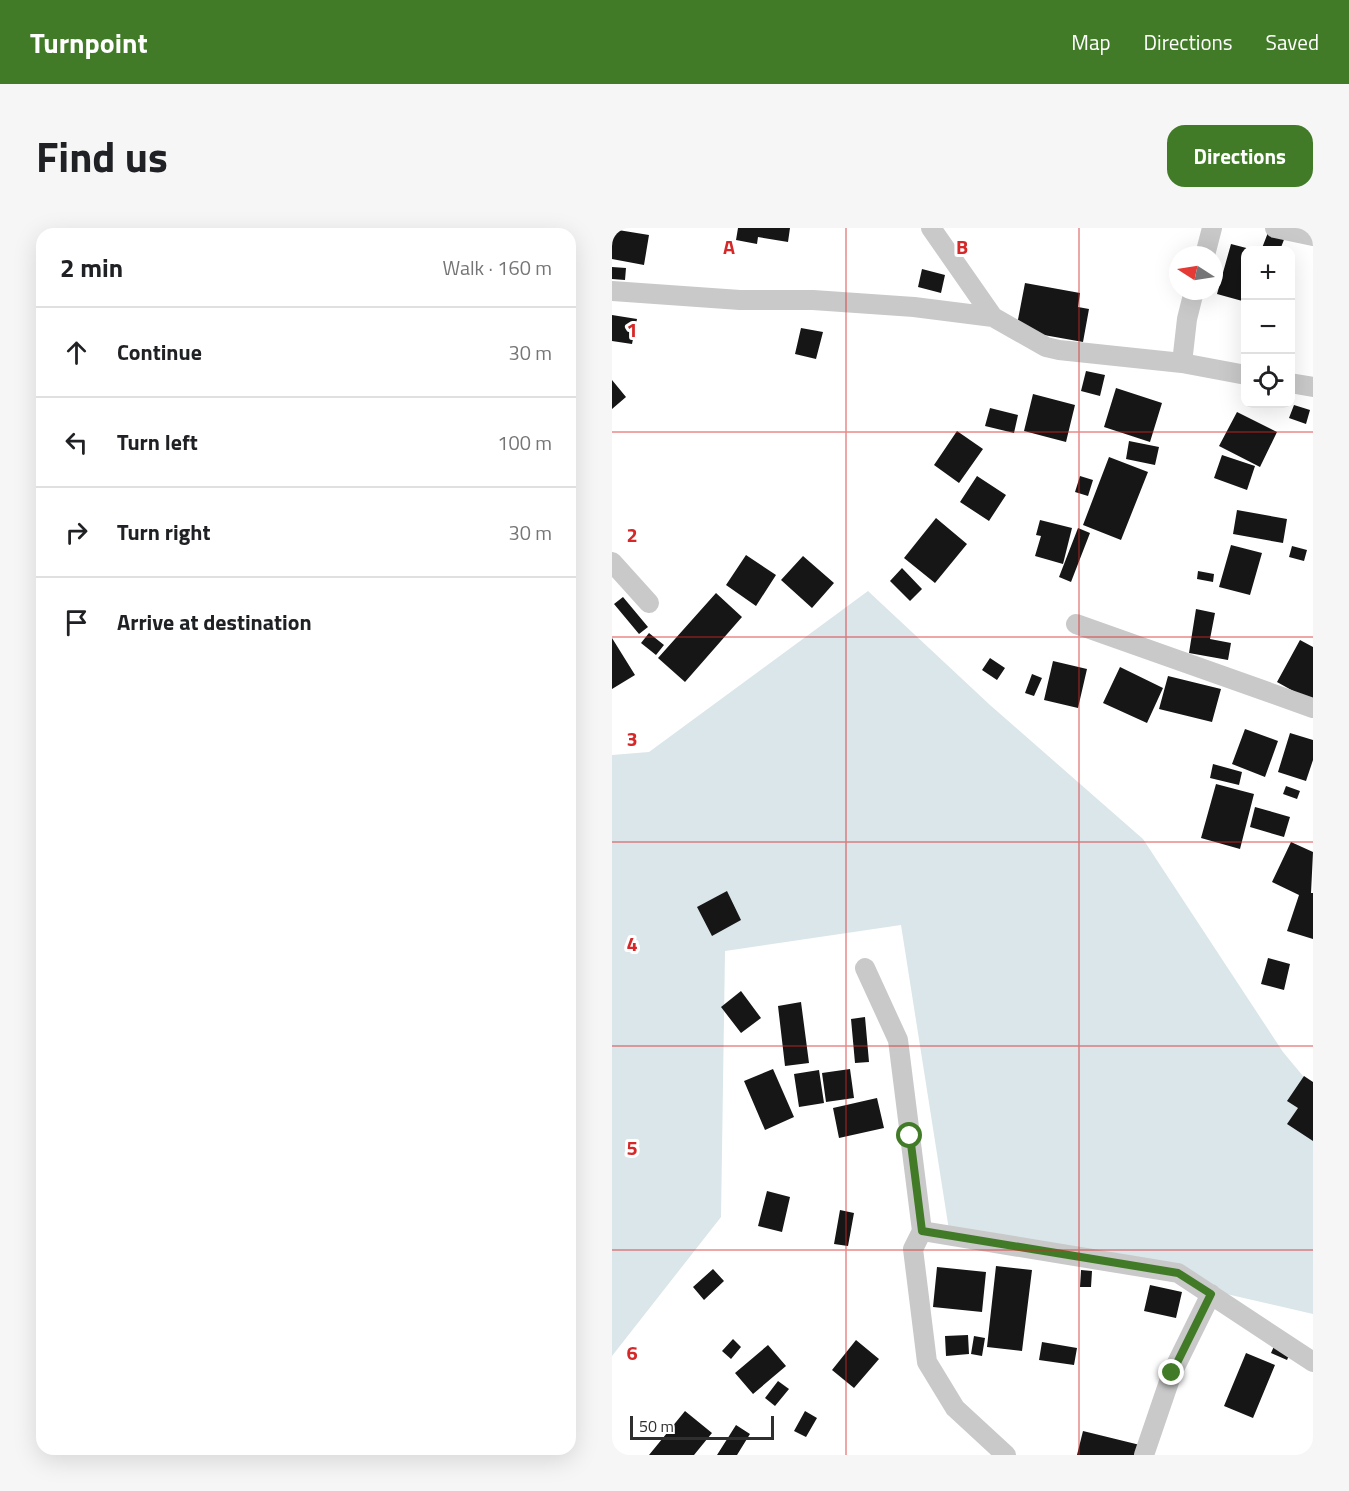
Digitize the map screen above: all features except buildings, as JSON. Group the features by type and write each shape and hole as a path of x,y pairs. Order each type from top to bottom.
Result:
{"street":[{"path":"931,228 993,317"},
{"path":"1207,246 1212,228"},
{"path":"1275,228 1313,236"},
{"path":"612,291 740,300 813,300 914,307 993,317 1046,347 1182,363 1241,374"},
{"path":"1182,363 1192,300"},
{"path":"1295,384 1313,387"},
{"path":"612,562 649,603"},
{"path":"1076,624 1313,708"},
{"path":"865,968 898,1040 922,1231 913,1249 927,1362 956,1408 1006,1455"},
{"path":"922,1231 1178,1273 1313,1362"},
{"path":"1144,1455 1172,1373 1211,1294"}],"shaded area":[{"path":"868,591 990,705 1143,839 1283,1052 1313,1088 1313,1314 949,1230 901,925 725,951 721,1217 612,1356 612,755 649,752"}],"route":[{"path":"910,1136 922,1231 1178,1273 1211,1294 1172,1373"}]}
